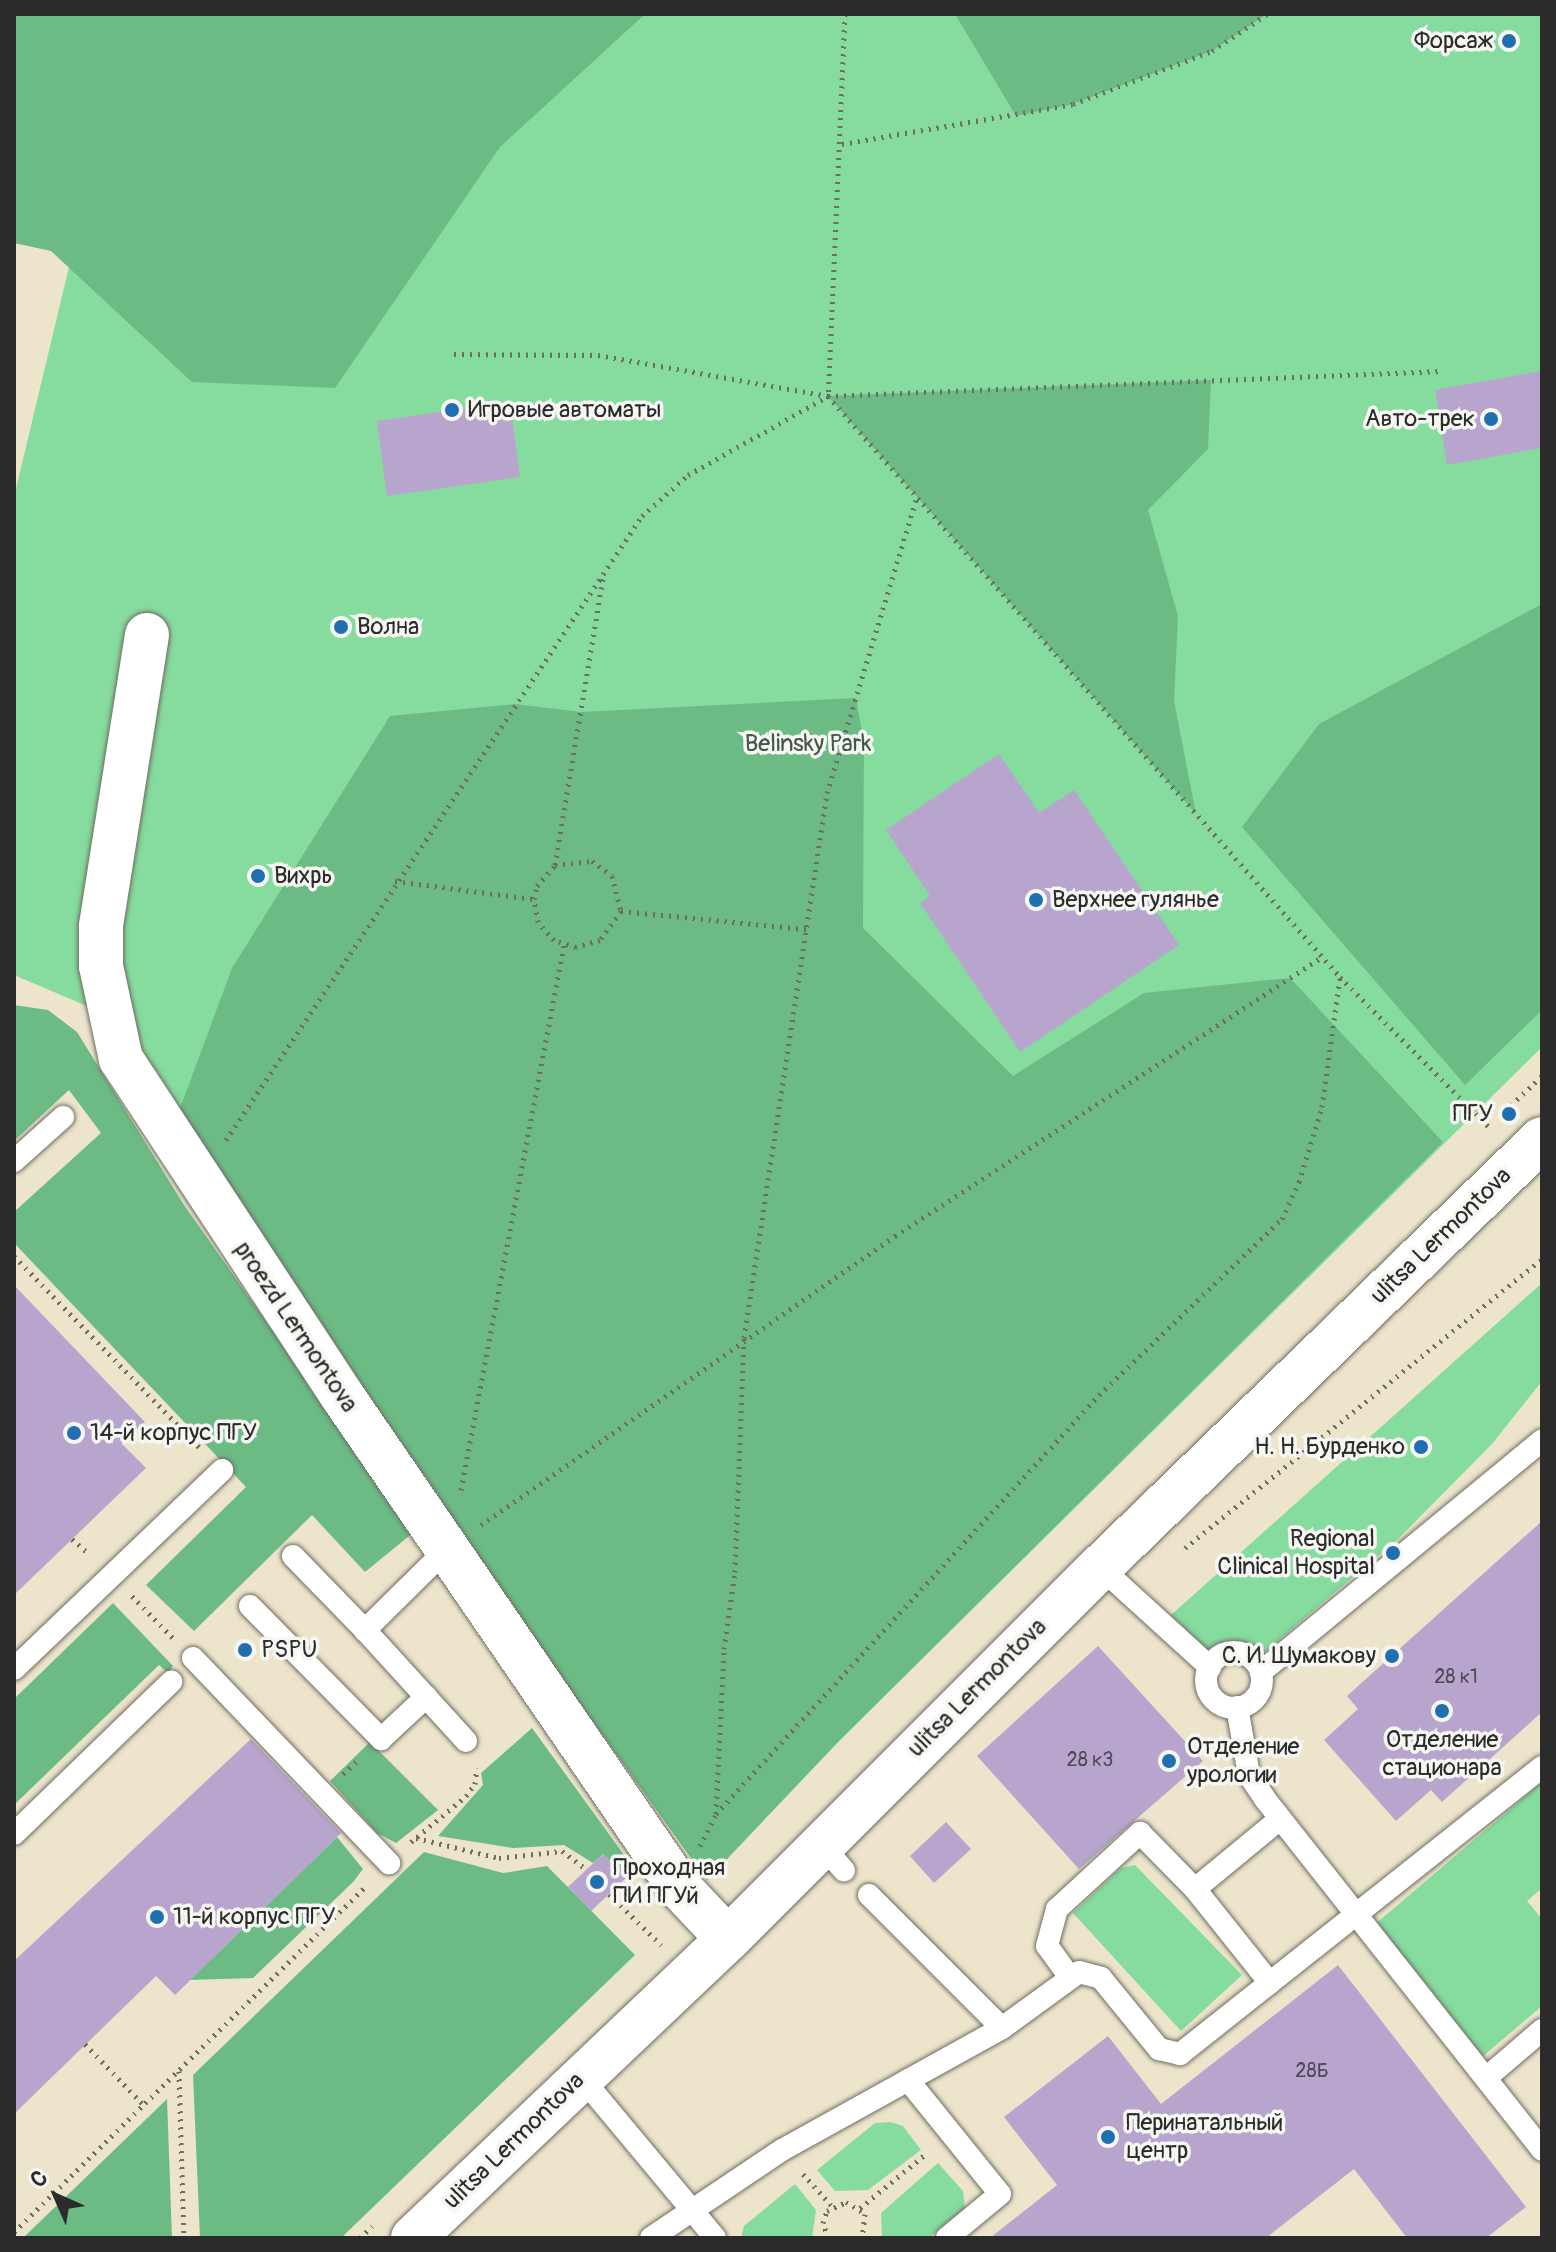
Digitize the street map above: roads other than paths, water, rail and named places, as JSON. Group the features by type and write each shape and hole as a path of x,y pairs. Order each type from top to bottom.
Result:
{"main road":[{"name":"proezd Lermontova","path":"147,635 105,891 101,966 121,1059 198,1182 450,1546 679,1887 728,1939"},
{"name":"ulitsa Lermontova","path":"413,2238 728,1939 833,1857 1100,1567 1535,1159"}],"lane":[{"path":"14,1161 63,1117"},
{"path":"1261,1672 1242,1653 1224,1654 1210,1667 1210,1693 1221,1705 1237,1707 1257,1696 1261,1672 1542,1440"},
{"path":"14,1669 222,1470"},
{"path":"365,1630 450,1546"},
{"path":"293,1556 466,1741"},
{"path":"1100,1567 1210,1667"},
{"path":"250,1606 381,1739 426,1697"},
{"path":"193,1658 389,1863"},
{"path":"14,1834 171,1682"},
{"path":"1237,1707 1249,1775 1354,1916 1542,2150"},
{"path":"651,2238 782,2150 1002,2028 1069,1976 1092,1972 1101,1978 1159,2049 1173,2056 1542,1767"},
{"path":"1195,1889 1280,1819"},
{"path":"1069,1976 1047,1946 1057,1909 1140,1833 1195,1889 1270,1983"},
{"path":"869,1895 1002,2028"},
{"path":"1486,2078 1542,2030"},
{"path":"581,2077 715,2238"},
{"path":"908,2080 1000,2194 947,2238"}],"place":[{"name":"Форсаж","path":"1509,41"},
{"name":"Игровые автоматы","path":"452,410"},
{"name":"Авто-трек","path":"1491,419"},
{"name":"Волна","path":"341,627"},
{"name":"Вихрь","path":"258,876"},
{"name":"Верхнее гулянье","path":"1036,900"},
{"name":"ПГУ","path":"1509,1114"},
{"name":"14-й корпус ПГУ","path":"74,1433"},
{"name":"Н. Н. Бурденко","path":"1421,1447"},
{"name":"Regional Clinical Hospital","path":"1393,1553"},
{"name":"PSPU","path":"245,1650"},
{"name":"С. И. Шумакову","path":"1392,1656"},
{"name":"Отделение стационара","path":"1442,1711"},
{"name":"Отделение урологии","path":"1169,1761"},
{"name":"Проходная ПИ ПГУй","path":"597,1882"},
{"name":"11-й корпус ПГУ","path":"157,1917"},
{"name":"Перинатальный центр","path":"1108,2137"}],"park label":[{"name":"Belinsky Park","path":"808,744"}]}
